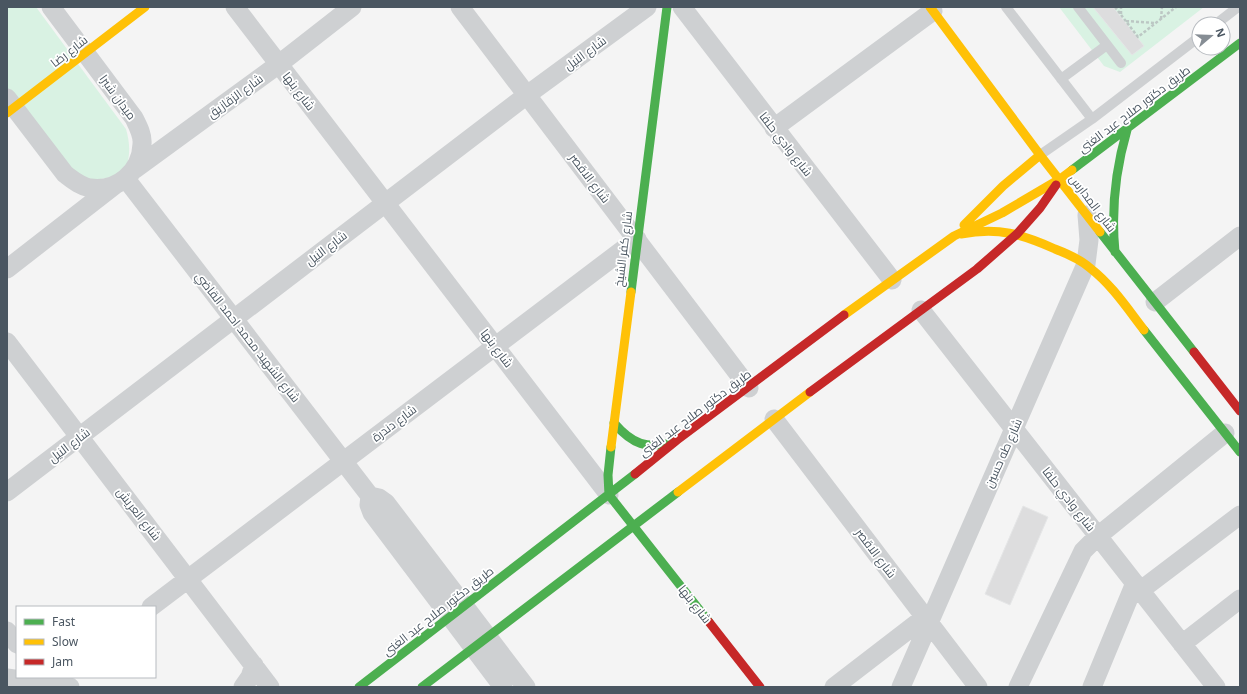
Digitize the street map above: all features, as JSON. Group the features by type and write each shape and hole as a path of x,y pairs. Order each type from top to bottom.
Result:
{"main road":[{"name":"شارع رضا","path":"9,106 85,53 145,7"},
{"name":"شارع كفر الشيخ","path":"609,495 608,475 614,423 667,7"},
{"name":"شارع المدارس","path":"932,9 1040,155 1115,252 1238,403"},
{"name":"طريق دكتور صلاح عبد الغنى","path":"358,687 609,495 677,440 749,388 892,280 954,236 1002,213 1060,179 1127,130 1240,43"},
{"path":"1115,252 1113,232 1113,190 1116,170 1127,130"},
{"path":"954,236 1003,186 1040,155"},
{"name":"طريق دكتور صلاح عبد الغنى","path":"422,687 774,419 977,269 1017,234 1040,208 1060,179"},
{"path":"954,236 984,231 1001,231 1017,234 1032,239 1086,264 1111,287 1240,452"},
{"path":"614,423 623,435 635,443 649,446 663,446 677,440"},
{"name":"شارع بنها","path":"609,495 760,687"}],"street":[{"name":"ميدان شبرا","path":"51,7 134,118 140,130 143,143 141,156 126,178"},
{"name":"شارع بنها","path":"235,7 609,495"},
{"name":"شارع الزقازيق","path":"7,269 279,64 352,7"},
{"name":"شارع الاقصر","path":"460,7 749,388"},
{"name":"شارع النيل","path":"7,492 527,95 647,7"},
{"name":"شارع وادي حلفا","path":"682,7 892,280"},
{"path":"774,128 932,9"},
{"path":"9,106 66,174 76,183 88,188 102,189 126,178"},
{"name":"شارع الشهيد محمد احمد القاضي","path":"126,178 370,496 379,498 386,502 526,687"},
{"name":"شارع طه حسين","path":"901,687 927,620 1014,429 1086,264 1089,240 1087,215"},
{"path":"1155,302 1240,236"},
{"name":"شارع دندرة","path":"152,606 637,239"},
{"name":"شارع وادي حلفا","path":"921,310 1216,687"},
{"name":"شارع العريش","path":"7,342 270,687"},
{"path":"1213,417 1238,403"},
{"name":"شارع الاقصر","path":"774,419 978,687"},
{"path":"1018,687 1079,557 1087,545 1226,433"},
{"name":"شارع الشهيد محمد احمد القاضي","path":"370,496 369,505 372,513 504,687"},
{"path":"1092,687 1138,587 1240,515"},
{"path":"1182,644 1240,599"},
{"path":"834,687 927,620"},
{"path":"7,632 16,643"},
{"path":"242,687 250,677 254,665"},
{"path":"7,678 50,681 70,687"}],"lane":[{"path":"1006,7 1092,120"},
{"path":"1078,7 1121,63"},
{"path":"1226,16 1238,7"},
{"path":"1040,155 1092,120 1191,43"},
{"path":"1061,79 1107,45"}],"path":[{"path":"1115,7 1138,37 1176,7"},
{"path":"1121,7 1121,14"},
{"path":"1161,20 1162,7"},
{"path":"1126,21 1156,23"}],"green space":[{"path":"7,7 36,7 126,129 129,141 129,152 128,163 124,175 83,182 7,91"},
{"path":"1059,7 1204,7 1120,72 1104,66"}],"building":[{"path":"1093,7 1113,7 1144,46 1132,55"},
{"path":"1023,506 1048,517 1010,605 985,594"}],"traffic: fast":[{"path":"631,292 667,7"},
{"path":"1072,170 1240,43"},
{"path":"1115,252 1115,191 1127,130"},
{"path":"1100,232 1194,352"},
{"path":"1144,330 1240,452"},
{"path":"614,423 627,436 641,443 656,445 674,442"},
{"path":"611,447 608,475 609,495 709,622"},
{"path":"359,687 635,474"},
{"path":"422,687 678,492"}],"traffic: slow":[{"path":"7,113 145,7"},
{"path":"930,7 1040,155 1100,232"},
{"path":"964,225 1003,186 1040,155"},
{"path":"844,315 954,236 1002,213 1060,179 1072,170"},
{"path":"961,234 987,231 1010,233 1031,239 1074,257 1086,265 1105,282 1119,297 1144,330"},
{"path":"611,447 631,292"},
{"path":"678,492 810,392"}],"traffic: jam":[{"path":"810,392 977,269 1017,234 1040,208 1056,185"},
{"path":"635,474 677,440 844,315"},
{"path":"1194,352 1240,411"},
{"path":"709,622 760,687"}]}
